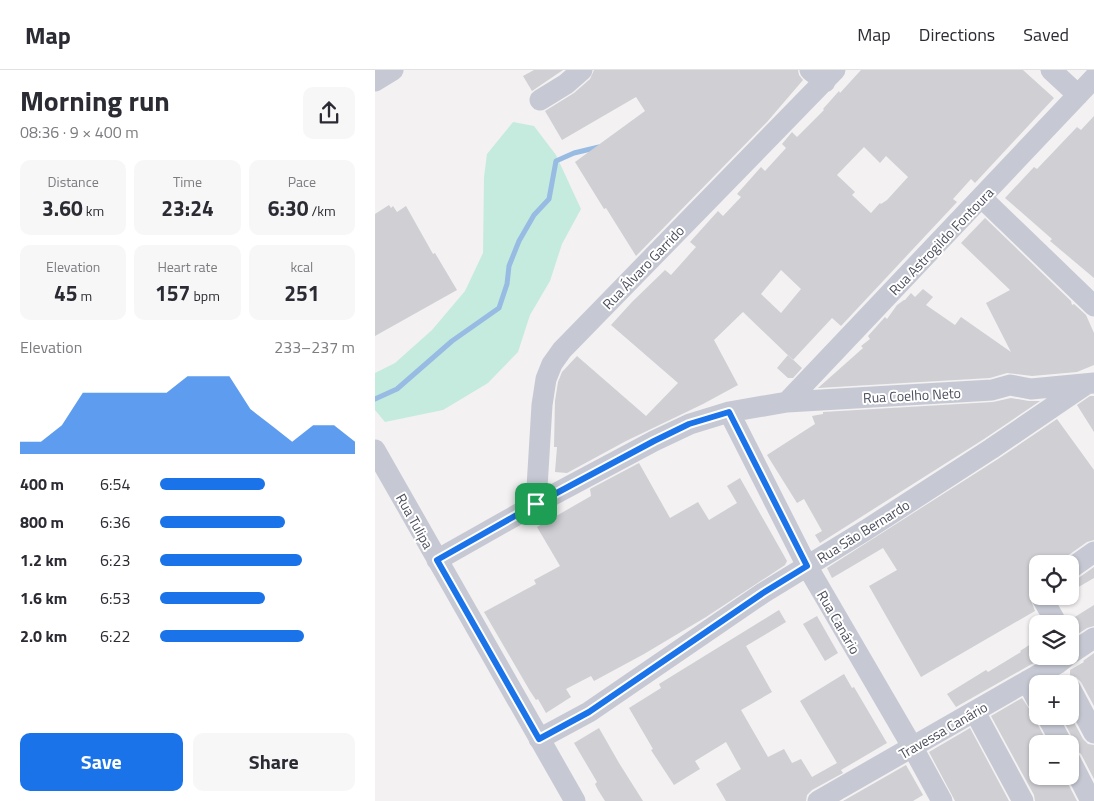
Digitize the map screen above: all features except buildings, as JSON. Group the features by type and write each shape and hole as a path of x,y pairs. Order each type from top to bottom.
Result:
{"street":[{"path":"375,81 393,70"},
{"path":"540,100 566,84 582,70"},
{"path":"1051,70 1078,95"},
{"name":"Rua Álvaro Garrido","path":"536,504 542,405 546,379 551,364 562,350 823,74"},
{"name":"Rua Astrogildo Fontoura","path":"787,402 1094,78"},
{"path":"982,198 1094,306"},
{"name":"Rua Coelho Neto","path":"729,412 787,402 992,390 1010,385 1031,389 1089,384"},
{"name":"Rua São Bernardo","path":"539,739 589,712 763,593 991,449 1089,384"},
{"path":"437,560 654,441 689,424 729,412"},
{"name":"Rua Canário","path":"729,412 807,566 942,801"},
{"name":"Rua Tulipa","path":"375,450 575,801"},
{"path":"1079,563 1094,552"},
{"name":"Travessa Canário","path":"1079,647 1094,638"},
{"name":"Travessa Canário","path":"1047,675 1057,665"},
{"name":"Travessa Canário","path":"818,801 975,712 1029,692"},
{"path":"1079,705 1094,734"},
{"path":"975,712 1023,801"},
{"path":"1079,778 1091,801"}],"green space":[{"path":"513,122 534,126 556,155 581,209 562,244 550,281 530,315 518,352 488,383 443,410 385,422 375,410 375,373 395,363 432,330 465,291 483,253 484,177 487,154"}],"waterway":[{"path":"375,399 397,389 452,341 499,308 507,284 509,266 519,241 534,215 549,199 556,161 574,153 599,147"}],"route":[{"path":"729,412 807,566 763,593 589,712 539,739 437,560 536,504 689,424 729,412"}]}
